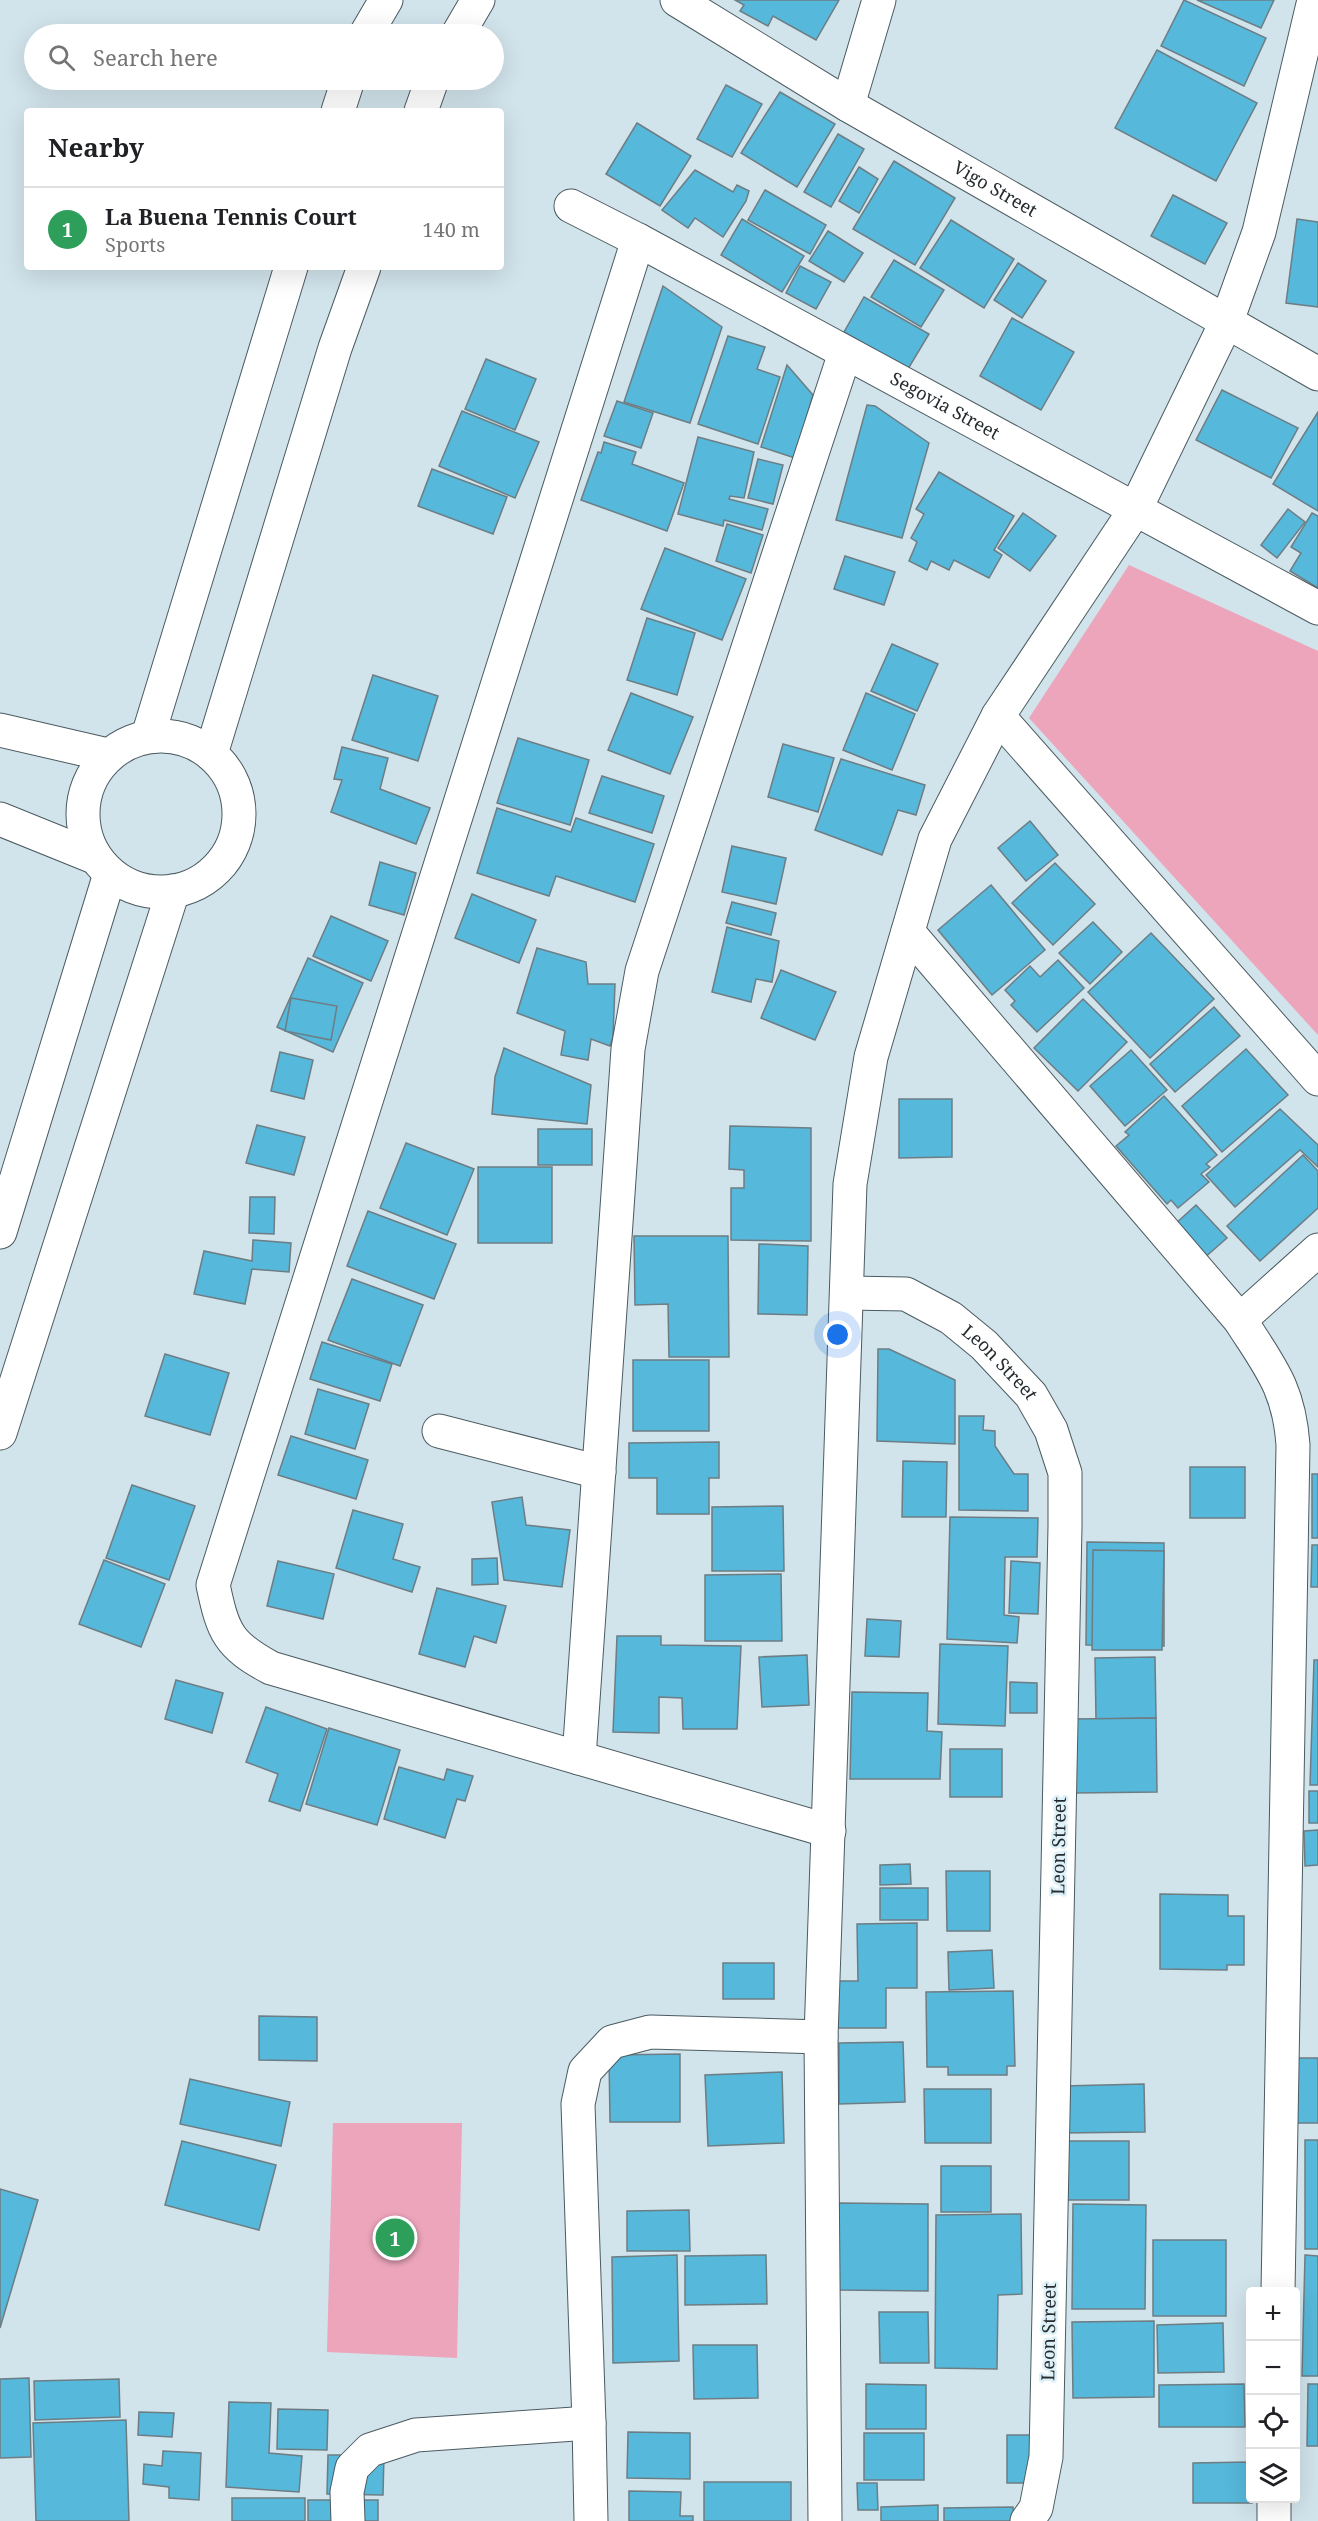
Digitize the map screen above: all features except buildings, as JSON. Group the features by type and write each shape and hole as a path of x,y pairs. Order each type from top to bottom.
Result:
{"street":[{"path":"372,24 386,0"},
{"path":"464,24 478,0"},
{"name":"Vigo Street","path":"677,0 848,105 1318,374"},
{"path":"848,105 879,0"},
{"path":"825,2521 821,2037 850,1184 871,1057 934,839 998,716 1135,510 1227,321 1259,232 1314,0"},
{"path":"339,108 345,90"},
{"path":"422,108 428,90"},
{"name":"Segovia Street","path":"571,206 638,240 1318,608"},
{"path":"638,240 213,1586 221,1622 243,1653 271,1668 829,1831"},
{"path":"148,736 290,270"},
{"path":"211,754 334,348 363,270"},
{"path":"579,1758 628,1049 642,971 845,353"},
{"path":"998,716 1318,1079"},
{"path":"0,730 108,755"},
{"path":"0,819 102,866 129,886 151,891 173,891 194,884 214,873 228,855 237,835 239,812 236,790 226,770 211,754 193,742 171,736 148,736 126,743 108,755 94,772 84,793 82,815 85,837 102,866 0,1232"},
{"path":"0,1433 173,891"},
{"path":"908,932 1240,1320 1280,1382 1291,1415 1293,1445 1278,2287"},
{"path":"1240,1320 1318,1250"},
{"name":"Leon Street","path":"847,1293 906,1294 951,1318 984,1345 1031,1395 1051,1430 1065,1473 1046,2457 1036,2508 1027,2521"},
{"path":"439,1431 599,1472"},
{"path":"591,2521 578,2104 585,2072 612,2043 650,2032 821,2037"},
{"path":"348,2521 347,2492 352,2468 370,2450 416,2435 589,2423"},
{"path":"1274,2503 1274,2521"}],"shaded area":[{"path":"1129,565 1318,651 1318,1035 1029,718"},
{"path":"333,2123 462,2123 457,2358 327,2352"}],"place":[{"name":"La Buena Tennis Court","path":"395,2238"}]}
